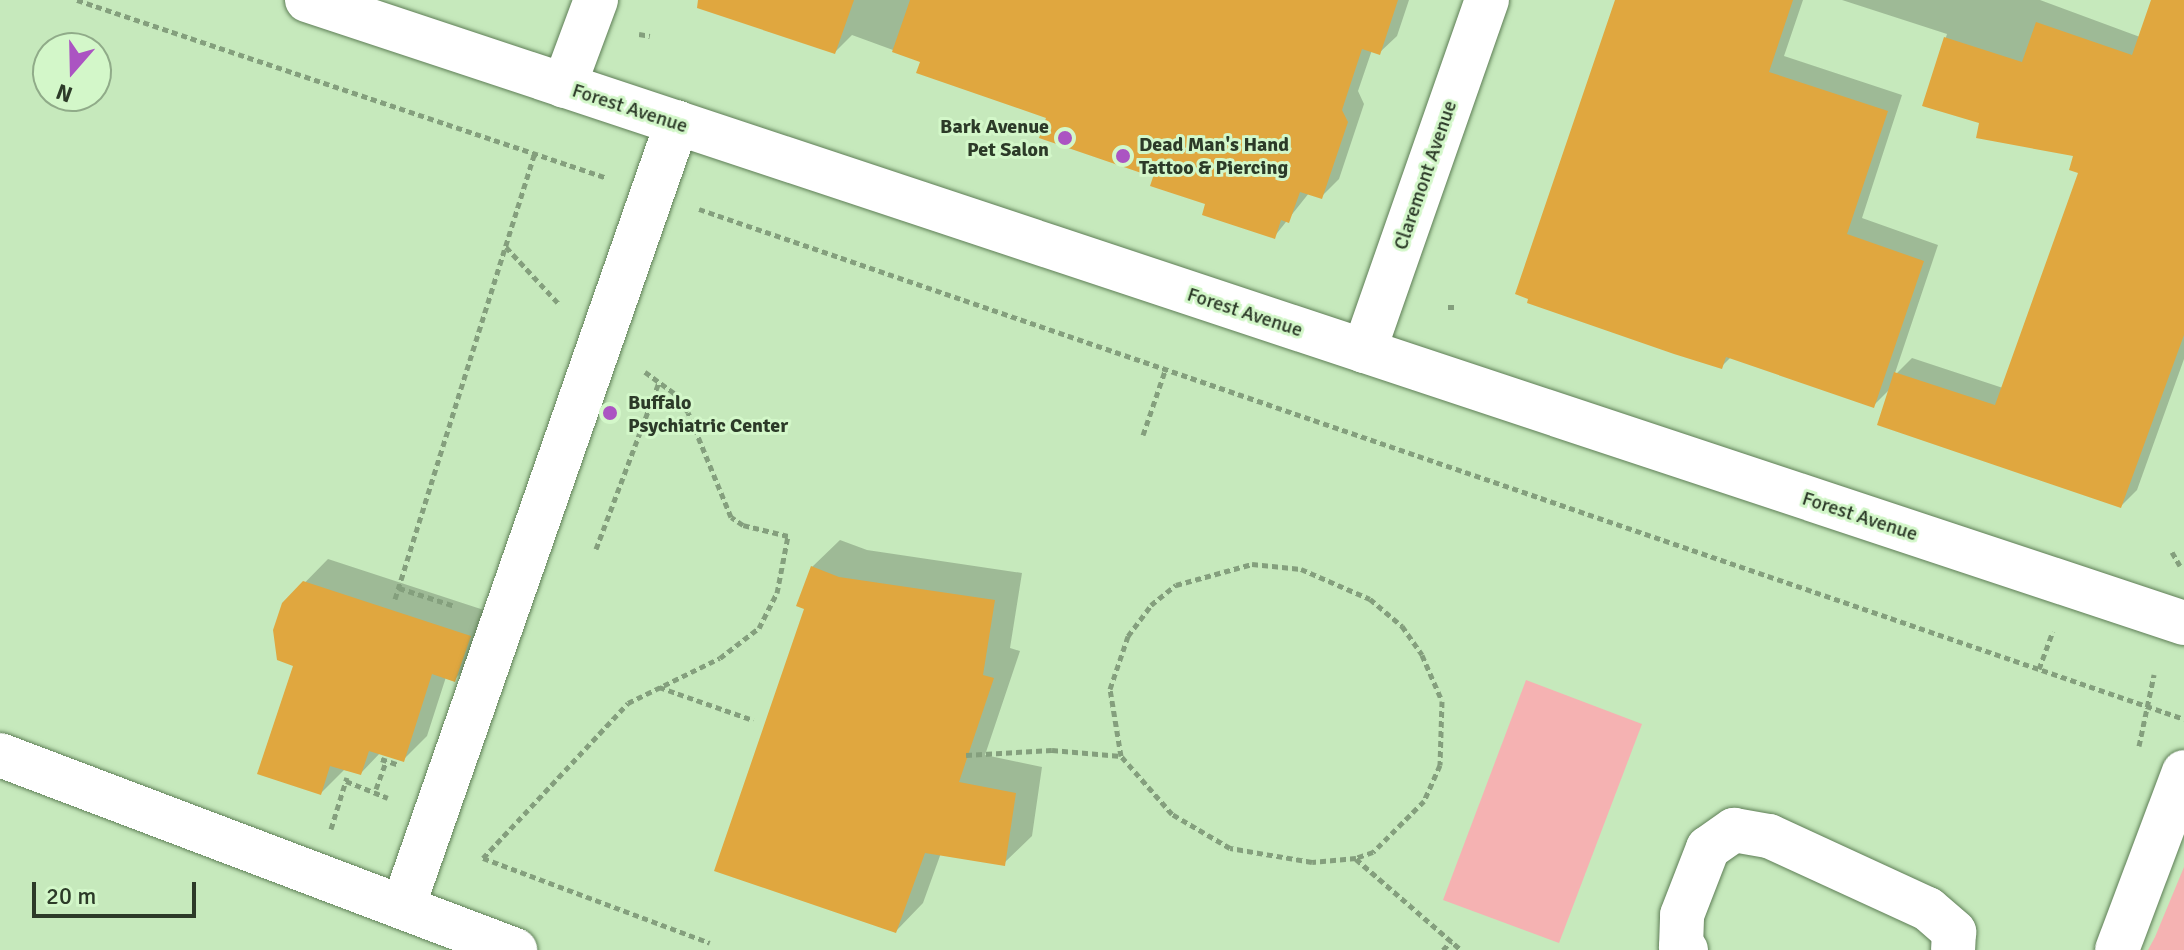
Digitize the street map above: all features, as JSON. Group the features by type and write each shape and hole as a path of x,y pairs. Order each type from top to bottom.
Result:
{"street":[{"name":"Forest Avenue","path":"307,0 2184,623"},
{"path":"564,86 596,0"},
{"name":"Claremont Avenue","path":"1364,351 1487,0"},
{"path":"403,907 677,123"},
{"path":"0,755 515,950"},
{"path":"2117,950 2184,772"},
{"path":"1686,950 1681,947 1682,915 1708,848 1734,830 1769,836 1928,909 1954,932 1953,950"}],"path":[{"path":"77,0 1166,368 2184,719"},
{"path":"639,34 650,36"},
{"path":"395,599 535,153"},
{"path":"506,247 570,315"},
{"path":"483,858 628,703 720,658 759,628 777,593 788,536 731,517 688,412 659,382 637,368"},
{"path":"1143,435 1166,368"},
{"path":"596,549 659,382"},
{"path":"2172,552 2180,566"},
{"path":"1252,564 1301,569 1370,599 1402,626 1422,655 1442,701 1440,765 1424,801 1373,852 1356,858 1312,862 1230,848 1172,814 1121,756 1111,700 1117,666 1128,636 1151,605 1176,585 1252,564"},
{"path":"399,588 469,610"},
{"path":"2039,669 2054,626"},
{"path":"2149,706 2154,675"},
{"path":"659,687 753,720"},
{"path":"966,755 1052,750 1121,756"},
{"path":"376,789 386,761"},
{"path":"327,842 347,779 376,789 391,803"},
{"path":"318,825 341,833"},
{"path":"473,854 710,943"},
{"path":"1356,858 1461,950"},
{"path":"1443,950 1451,941"}],"shaded area":[{"path":"1526,680 1642,724 1559,943 1443,900"},
{"path":"2184,867 2184,950 2148,950 2155,937"}],"building":[{"path":"698,0 854,0 835,54 697,8"},
{"path":"910,0 1398,0 1380,55 1362,49 1342,110 1348,122 1322,199 1300,192 1289,223 1281,220 1275,239 1202,215 1205,204 1150,186 1153,177 1039,138 1046,118 916,73 920,62 892,52"},
{"path":"1615,0 1793,0 1769,72 1888,111 1847,234 1924,261 1874,408 1726,357 1722,369 1674,354 1527,303 1528,299 1515,294"},
{"path":"2151,0 2184,0 2184,335 2121,508 1877,425 1894,372 1995,405 2078,173 2069,170 2073,156 1976,138 1979,123 1922,106 1944,37 2022,62 2036,22 2132,55"},
{"path":"811,566 839,577 995,600 983,675 994,678 959,782 1016,793 1005,866 925,853 896,933 714,871 804,609 796,606"},
{"path":"303,581 471,636 455,682 432,674 404,762 369,751 361,775 330,766 321,795 257,774 293,666 277,660 273,630 282,603"}],"place":[{"name":"Bark Avenue Pet Salon","path":"1065,138"},
{"name":"Dead Man's Hand Tattoo & Piercing","path":"1123,156"},
{"name":"Buffalo Psychiatric Center","path":"610,413"}]}
